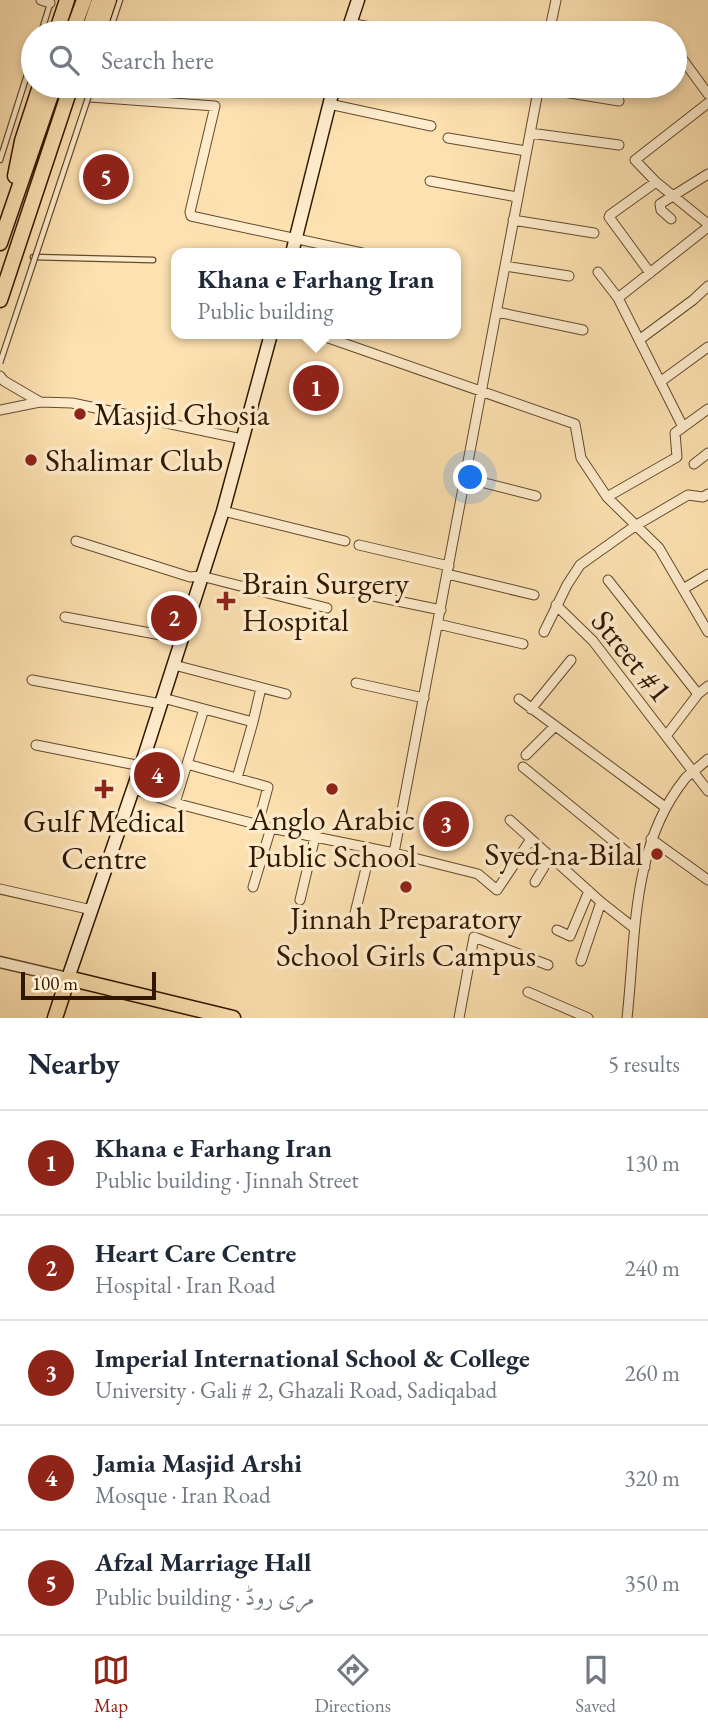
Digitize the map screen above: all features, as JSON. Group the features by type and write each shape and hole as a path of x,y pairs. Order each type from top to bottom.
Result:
{"main road":[{"path":"61,21 67,0"},
{"path":"76,21 84,0"},
{"path":"92,21 99,0"},
{"path":"102,21 109,0"},
{"path":"350,21 358,0"},
{"path":"14,198 15,171 36,98"},
{"path":"0,243 50,98"},
{"path":"0,300 67,98"},
{"path":"30,206 47,187 82,98"},
{"path":"294,248 331,98"},
{"path":"55,1018 134,789 223,511 270,339"},
{"path":"68,978 233,1018"}],"street":[{"path":"552,21 556,0"},
{"path":"687,68 708,94"},
{"path":"146,98 215,106 190,214 337,248"},
{"path":"394,853 537,98"},
{"path":"602,98 619,101"},
{"path":"618,298 708,226 656,182 635,160 708,103"},
{"path":"329,104 431,126"},
{"path":"530,133 619,145"},
{"path":"448,138 526,151"},
{"path":"671,219 659,207 708,174"},
{"path":"430,181 517,197"},
{"path":"650,273 609,217 656,182"},
{"path":"513,220 594,233"},
{"path":"505,266 569,276"},
{"path":"598,272 618,298 683,427"},
{"path":"639,340 708,286"},
{"path":"496,312 583,330"},
{"path":"332,339 575,424 581,458 607,497 659,548 706,626"},
{"path":"660,382 708,347"},
{"path":"0,376 40,402"},
{"path":"0,410 40,402 72,403 242,439"},
{"path":"607,497 677,457 675,435 708,410"},
{"path":"694,464 708,453"},
{"path":"465,478 536,496"},
{"path":"544,632 580,565 635,526 688,495 706,498"},
{"path":"223,511 345,541"},
{"path":"76,541 190,577 201,576 327,608"},
{"path":"359,545 534,596"},
{"path":"683,589 708,574"},
{"path":"608,580 698,694"},
{"path":"349,590 441,610"},
{"name":"Street #1","path":"556,606 593,641 708,791"},
{"path":"65,617 182,639"},
{"path":"438,624 523,644"},
{"path":"531,709 571,660"},
{"path":"174,665 286,694"},
{"path":"33,680 204,709 253,722"},
{"path":"356,683 424,698"},
{"path":"666,736 698,694 708,686"},
{"path":"237,778 261,688"},
{"path":"519,699 664,807"},
{"path":"175,803 204,709"},
{"path":"526,755 554,727"},
{"path":"36,745 141,766"},
{"path":"627,1018 634,928 651,839 664,807 686,776 694,774 708,759"},
{"path":"187,764 268,787 257,824"},
{"path":"523,767 645,867"},
{"path":"134,789 175,803 271,828 394,853 478,874 497,891 531,839"},
{"path":"510,820 634,928"},
{"path":"253,887 271,828"},
{"path":"300,900 315,837"},
{"path":"651,839 708,880"},
{"path":"355,913 371,848"},
{"path":"535,882 551,857"},
{"path":"0,889 92,910"},
{"path":"558,930 570,936 589,891"},
{"path":"581,961 601,902"},
{"path":"459,1018 474,937 548,965"},
{"path":"0,962 68,978"},
{"path":"528,992 588,1018"}],"lane":[{"path":"113,21 120,0"},
{"path":"44,21 48,1"},
{"path":"0,160 21,94"},
{"path":"0,363 88,98"},
{"path":"33,257 153,260"}],"place":[{"name":"Afzal Marriage Hall","path":"106,177"},
{"name":"Khana e Farhang Iran","path":"316,388"},
{"name":"Masjid Ghosia","path":"80,414"},
{"name":"Shalimar Club","path":"31,460"},
{"name":"Brain Surgery Hospital","path":"226,601"},
{"name":"Heart Care Centre","path":"174,618"},
{"name":"Jamia Masjid Arshi","path":"157,775"},
{"name":"Gulf Medical Centre","path":"104,789"},
{"name":"Anglo Arabic Public School","path":"332,789"},
{"name":"Imperial International School & College","path":"446,824"},
{"name":"Syed-na-Bilal","path":"657,854"},
{"name":"Jinnah Preparatory School Girls Campus","path":"406,887"}]}
